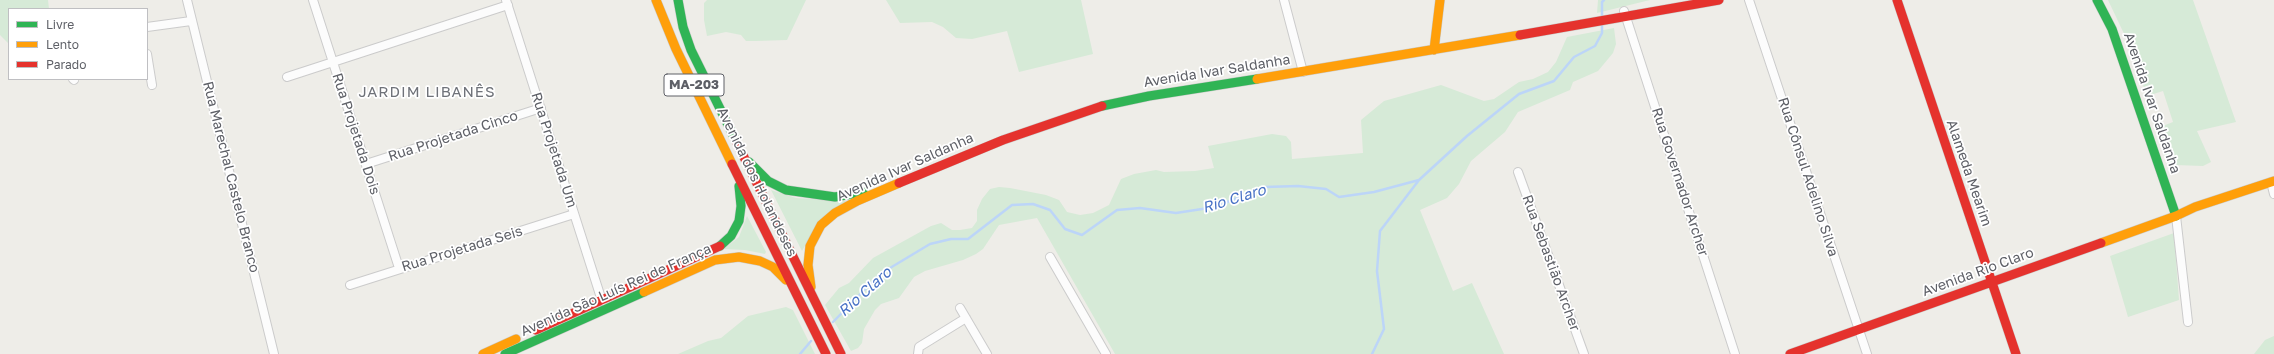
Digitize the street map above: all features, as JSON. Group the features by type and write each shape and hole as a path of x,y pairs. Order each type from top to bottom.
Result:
{"main road":[{"name":"Avenida dos Holandeses","path":"656,0 676,49 826,354"},
{"name":"Avenida dos Holandeses","path":"678,0 681,17 691,50 841,354"},
{"path":"1434,47 1440,0"},
{"name":"Avenida Ivar Saldanha","path":"815,303 808,265 812,241 824,223 850,204 1003,140 1112,103 1302,69 1613,17 1682,0"},
{"name":"Avenida Ivar Saldanha","path":"1625,14 1719,0"},
{"name":"Alameda Mearim","path":"1897,0 2016,354"},
{"name":"Avenida Ivar Saldanha","path":"2097,0 2112,29 2176,216"},
{"name":"Avenida Ivar Saldanha","path":"740,151 757,171 779,188 813,195 849,196 1001,133 1062,112 1112,98 1302,69"},
{"name":"Avenida São Luís Rei de França","path":"483,354 716,249 728,240 737,226 741,211 740,191 735,168"},
{"name":"Avenida Rio Claro","path":"1790,354 2176,216 2196,213 2273,186"},
{"name":"Avenida São Luís Rei de França","path":"505,354 710,262 727,258 754,260 773,267 786,280 808,317"}],"street":[{"name":"Rua Marechal Castelo Branco","path":"187,0 191,21 257,277 274,354"},
{"name":"Rua Projetada Dois","path":"313,0 399,268"},
{"path":"1284,0 1302,69"},
{"name":"Rua Cônsul Adelino Silva","path":"1749,0 1867,354"},
{"path":"287,78 507,2"},
{"name":"Rua Projetada Um","path":"507,2 602,301"},
{"name":"Rua Governador Archer","path":"1625,14 1736,354"},
{"path":"148,27 191,21"},
{"path":"148,60 152,85"},
{"name":"Rua Projetada Cinco","path":"366,164 541,108"},
{"name":"Rua Sebastião Archer","path":"1518,172 1584,354"},
{"name":"Rua Projetada Seis","path":"350,285 399,268 574,214"},
{"path":"2176,216 2188,322"},
{"path":"1050,257 1106,354"},
{"path":"960,308 987,354"},
{"path":"918,354 919,347 966,318"}],"green space":[{"path":"0,0 48,0 49,8 8,8 8,43 0,35"},
{"path":"707,0 806,0 787,40 746,41 741,35 726,32 707,36 704,20 704,3"},
{"path":"886,0 1081,0 1093,54 1019,72 1007,31 972,39 956,38 943,27 932,22 900,23"},
{"path":"1598,0 1650,0 1597,13"},
{"path":"2108,0 2193,0 2236,122 2197,131 2211,162 2203,166 2175,165 2166,160 2155,129 2173,122 2163,91 2147,96 2127,40"},
{"path":"1614,28 1616,44 1613,53 1598,71 1573,82 1570,90 1518,112 1505,132 1471,161 1459,184 1447,198 1420,210 1453,291 1472,283 1504,354 1115,354 1037,218 999,225 983,249 976,254 963,260 925,271 914,277 899,298 881,304 875,310 864,329 862,343 858,348 851,351 825,305 839,288 849,283 873,258 931,226 941,223 952,230 972,228 977,221 977,210 982,199 990,189 999,187 1010,188 1046,195 1059,200 1067,212 1080,215 1093,213 1109,205 1121,179 1134,174 1156,170 1164,172 1195,171 1214,168 1208,146 1272,134 1286,136 1291,142 1292,159 1363,153 1361,120 1384,101 1441,85 1484,101 1494,99 1519,82 1533,79 1548,72 1556,62 1567,37"},
{"path":"771,190 796,198 846,201 807,242 802,251"},
{"path":"747,216 766,252 765,254 745,250 724,249 739,237"},
{"path":"2174,233 2179,300 2128,317 2110,256"},
{"path":"786,307 793,310 815,354 678,354 708,341 721,338 748,316"},
{"path":"2274,336 2274,354 2254,354 2265,340"}],"waterway":[{"name":"Rio Claro","path":"1602,18 1602,2 1604,0"},
{"name":"Rio Claro","path":"833,322 880,274 930,244 951,239 968,239 1012,205 1033,204 1050,210 1065,229 1082,235 1117,210 1140,208 1176,213 1215,207 1265,187 1298,186 1326,189 1339,197 1374,192 1419,180 1467,136 1519,94 1554,81 1574,57 1595,46 1602,33 1602,23"},
{"path":"1372,354 1384,329 1377,271 1380,231 1419,180"},
{"name":"Rio Claro","path":"800,354 811,341"}],"traffic: fast":[{"path":"678,0 683,27 691,50 735,139"},
{"path":"2097,0 2112,29 2176,216"},
{"path":"1102,106 1149,96 1257,79"},
{"path":"749,162 768,181 786,190 835,197 863,192"},
{"path":"720,246 731,236 739,221 741,206 739,186"},
{"path":"505,354 644,292"}],"traffic: slow":[{"path":"656,0 676,49 732,164"},
{"path":"1434,50 1440,0"},
{"path":"1257,79 1520,35"},
{"path":"2101,243 2176,216 2195,207 2274,181"},
{"path":"811,287 808,265 810,246 821,225 835,213 857,201 899,183"},
{"path":"644,292 715,260 739,257 760,261 773,267 786,280"},
{"path":"483,354 516,339"}],"traffic: jam":[{"path":"1520,35 1719,0"},
{"path":"1897,0 2016,354"},
{"path":"899,183 1003,140 1102,106"},
{"path":"735,139 841,354"},
{"path":"732,164 826,354"},
{"path":"1790,354 2101,243"},
{"path":"536,330 720,246"}],"district":[{"name":"JARDIM LIBANÊS","path":"427,92"}]}
